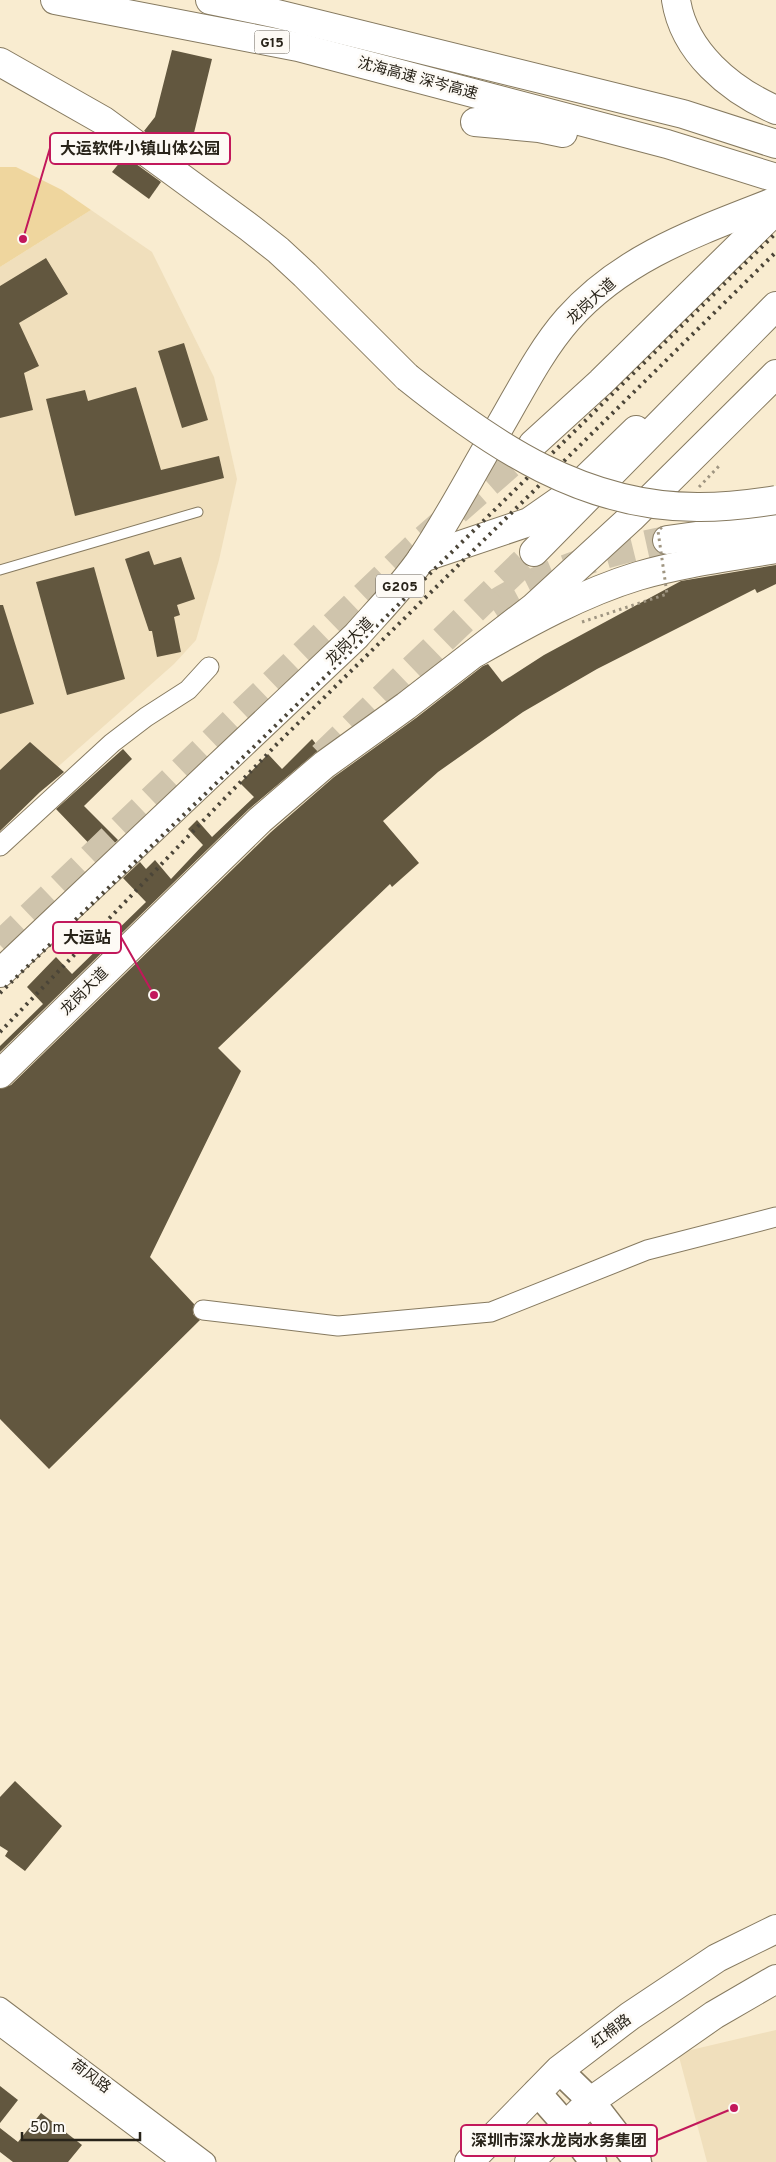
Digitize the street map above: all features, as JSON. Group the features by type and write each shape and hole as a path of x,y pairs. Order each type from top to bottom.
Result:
{"main road":[{"name":"沈海高速 深岑高速","path":"56,0 298,47 481,110 667,144 776,178"},
{"name":"沈海高速 深岑高速","path":"210,0 273,13 683,114 776,144"},
{"path":"676,0 688,37 710,66 724,80 744,94 776,110"},
{"path":"0,62 104,121 250,228 305,275 407,377 458,418 508,450 544,470 577,484 615,496 699,507 776,500"},
{"path":"481,110 539,128 665,156 776,193"},
{"name":"龙岗大道","path":"0,973 356,636 422,558 544,353 568,319 603,287 644,258 682,237 776,201"},
{"path":"533,444 601,382 776,210"},
{"path":"422,558 529,522 572,492 776,293"},
{"path":"534,552 776,306"},
{"name":"龙岗大道","path":"0,1074 260,820 324,765 477,652 534,607 585,562 776,374"},
{"path":"665,532 776,525"},
{"path":"477,652 555,610 636,577 673,567 776,549"},
{"name":"红棉路","path":"469,2162 560,2070 630,2016 717,1958 776,1929"},
{"path":"530,2162 591,2101 714,2015 776,1979"},
{"path":"560,2070 591,2101 638,2162"},
{"path":"537,2092 566,2124 593,2162"}],"street":[{"path":"0,846 112,743 146,717 188,690 209,667"},
{"path":"203,1310 338,1326 491,1312 648,1250 776,1216"},
{"name":"荷风路","path":"0,2007 206,2162"},
{"name":"荷风路","path":"0,2026 182,2162"}],"lane":[{"path":"0,570 198,512"}],"path":[{"path":"695,492 720,465"},
{"path":"582,622 667,594 658,531 665,532"}],"shaded area":[{"path":"0,167 16,167 62,190 91,210 0,267"},
{"path":"91,210 152,252 214,377 237,479 219,560 196,640 174,664 0,818 0,267"},
{"path":"776,2030 776,2162 707,2162 678,2053"}],"building":[{"path":"172,50 212,59 192,141 180,157 144,131 155,117"},
{"path":"125,156 161,182 149,199 112,172"},
{"path":"46,258 68,294 19,323 39,366 24,373 33,410 0,418 0,286"},
{"path":"184,343 208,420 182,428 158,351"},
{"path":"136,387 161,470 219,456 224,478 75,516 46,399 85,390 88,401"},
{"path":"149,551 154,565 181,557 195,599 177,605 180,615 174,617 181,652 157,657 152,631 149,631 125,559"},
{"path":"776,565 776,584 757,593 755,589 597,669 523,712 438,772 383,821 419,863 392,887 390,884 218,1048 241,1071 150,1257 194,1304 193,1314 200,1320 49,1469 0,1419 0,1089 11,1085 271,832 334,777 416,718 483,666 488,664 502,682 544,655 681,581"},
{"path":"94,567 125,679 67,695 36,582"},
{"path":"0,605 3,605 34,704 0,714"},
{"path":"312,739 320,749 249,809 0,1052 0,1046 43,1004 27,987 56,957 72,974 146,902 123,878 140,862 146,869 155,860 171,879 203,845 188,829 197,820 212,837 254,797 240,783 268,754 282,769"},
{"path":"30,742 64,772 40,792 0,831 0,770"},
{"path":"123,749 132,759 84,806 118,840 101,856 56,809"},
{"path":"15,1781 62,1826 25,1871 5,1856 8,1851 0,1846 0,1797"},
{"path":"0,2086 18,2100 0,2123"},
{"path":"41,2113 82,2145 68,2162 13,2162 0,2152 0,2128 18,2142"}],"tunnel":[{"path":"0,945 413,549 533,444"},
{"path":"491,606 532,583 576,565 621,550 667,540"},
{"path":"322,756 534,552"}],"railway":[{"path":"0,993 266,735 776,233"},
{"path":"0,1032 277,744 776,252"}],"place":[{"name":"大运软件小镇山体公园","path":"23,239"},
{"name":"大运站","path":"154,995"},
{"name":"深圳市深水龙岗水务集团","path":"734,2108"}]}
